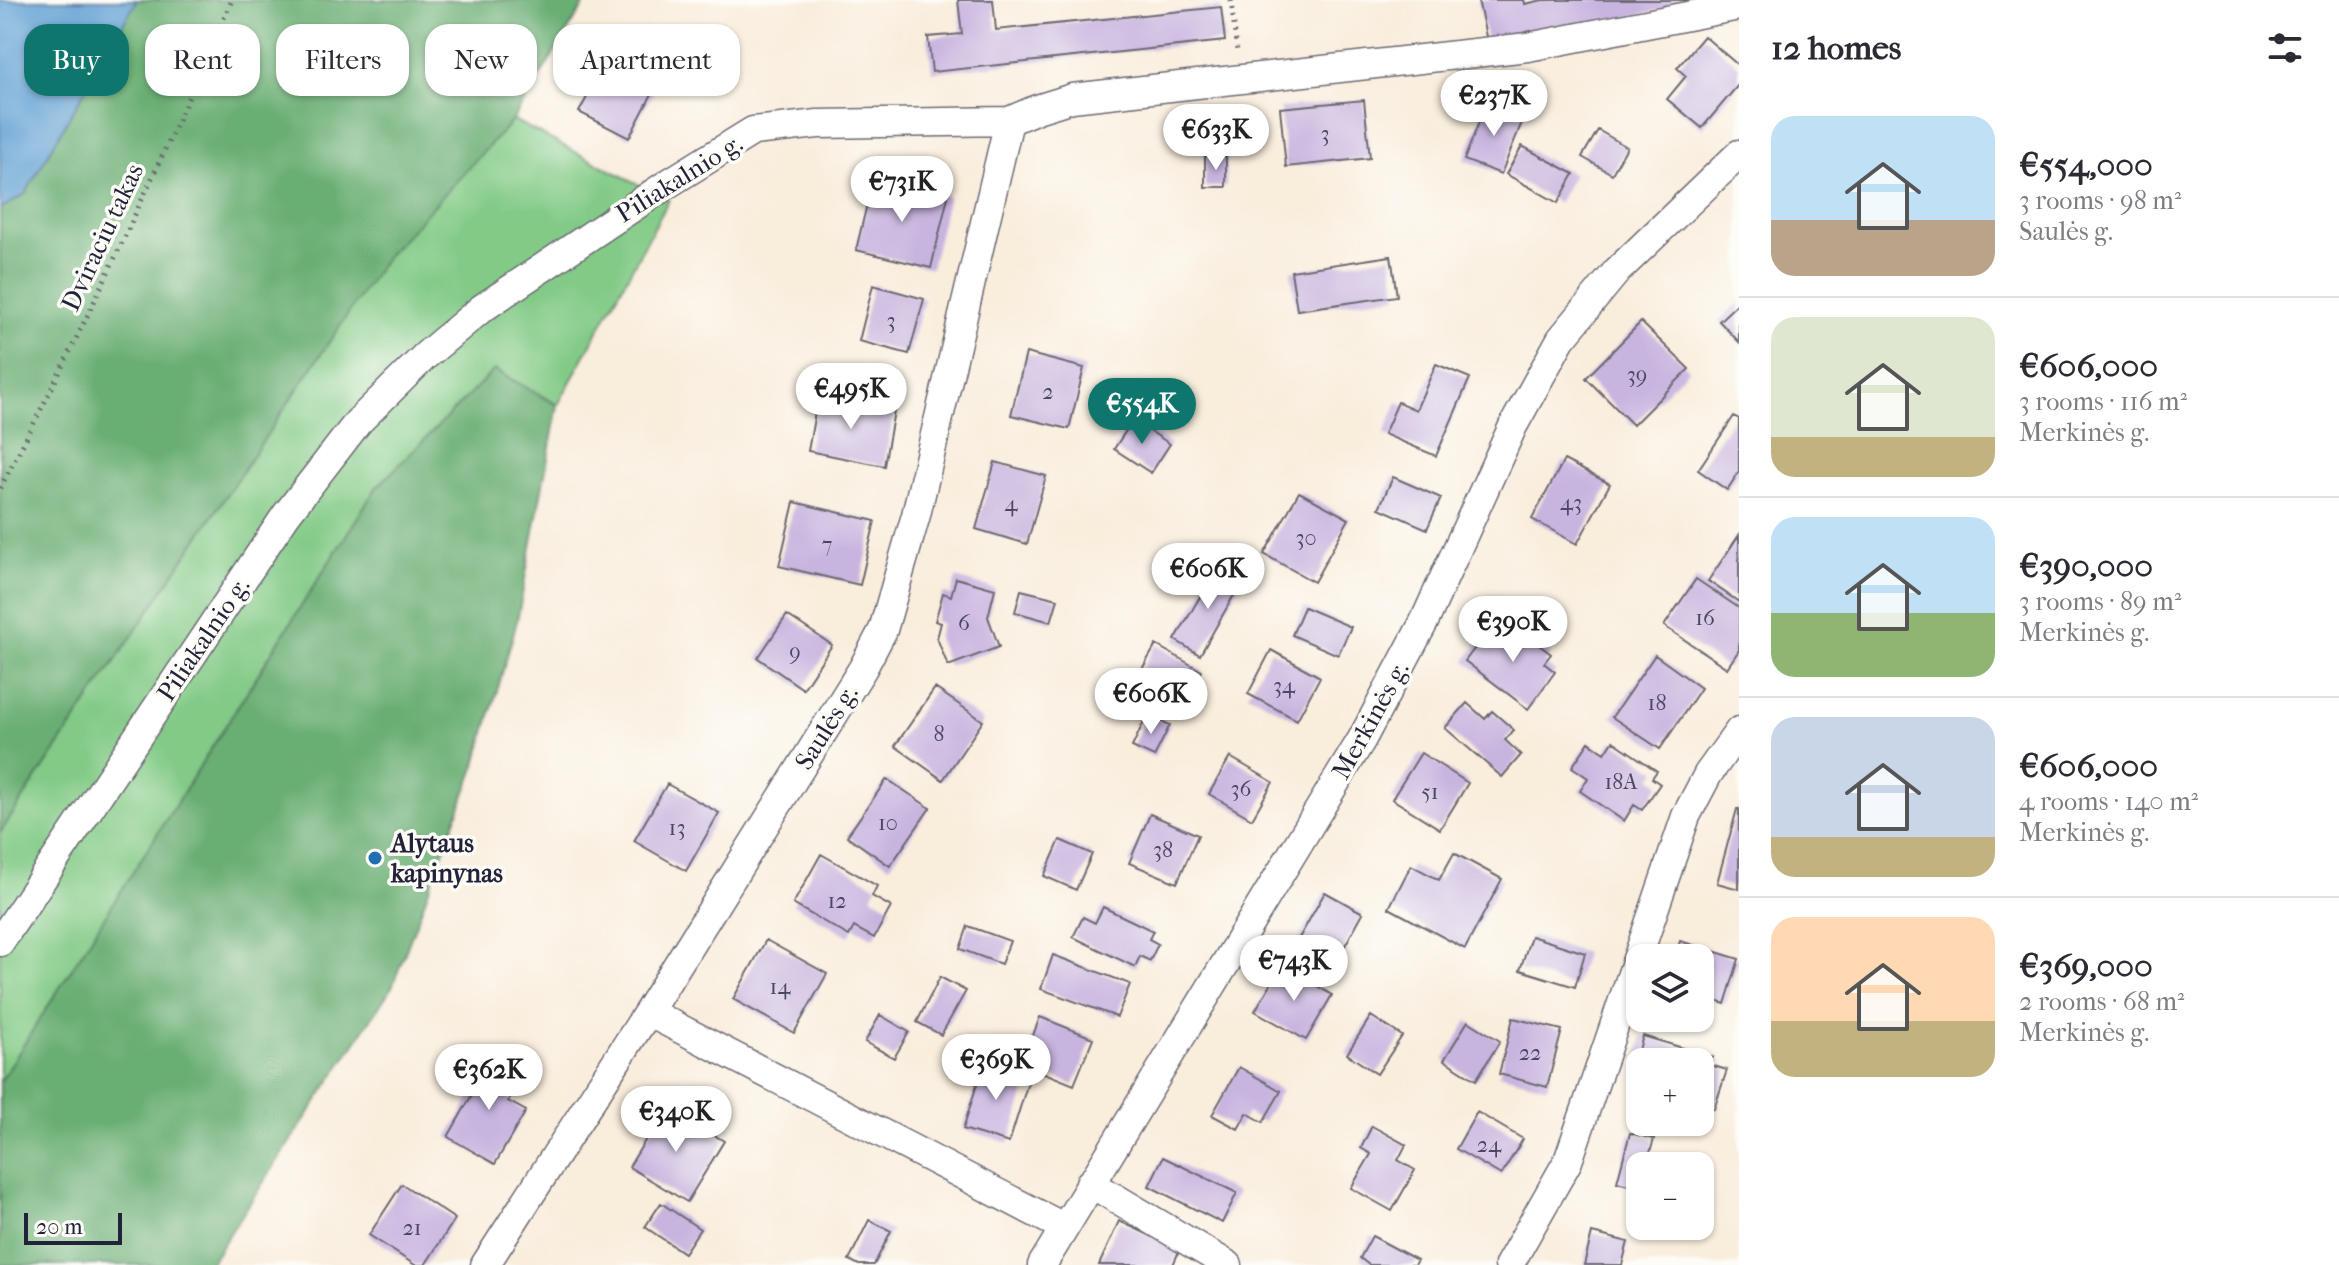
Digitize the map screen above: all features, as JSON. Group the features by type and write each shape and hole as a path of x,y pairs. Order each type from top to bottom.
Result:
{"street":[{"name":"Piliakalnio g.","path":"0,942 286,515 358,422 425,356 481,309 669,183 753,131 818,124 1009,121 1072,98 1528,47 1739,6"},
{"name":"Saulės g.","path":"485,1265 648,1012 863,668 883,630 916,515 1009,121"},
{"name":"Merkinės g.","path":"1042,1265 1362,739 1424,622 1513,426 1561,339 1617,271 1739,154"},
{"path":"1509,1265 1568,1161 1686,816 1708,774 1739,731"},
{"path":"648,1012 1063,1227"},
{"path":"1090,1183 1228,1265"}],"path":[{"name":"Dviraciu takas","path":"0,488 50,395 160,162 232,0"},
{"path":"1231,0 1240,80"}],"green space":[{"path":"137,0 587,0 572,24 553,24 553,55 537,81 537,24 425,24 425,96 528,96 513,120 386,257 0,833 0,209 25,194 82,96 129,96 129,24 123,24"},
{"path":"513,120 669,200 558,405 494,370 0,1082 0,833 386,257"},
{"path":"494,370 558,405 517,621 475,768 392,987 209,1265 0,1265 0,1082 376,488"}],"water":[{"path":"0,0 137,0 123,24 24,24 24,96 82,96 25,194 0,209"}],"building":[{"path":"958,0 993,0 996,30 1221,7 1225,41 932,72 928,37 962,34"},
{"path":"1478,0 1524,0 1525,4 1543,0 1692,0 1692,3 1533,38 1531,31 1487,41"},
{"path":"1704,36 1739,66 1739,84 1702,128 1667,99 1686,76 1677,68"},
{"path":"588,96 651,96 629,138 579,112"},
{"path":"1364,100 1370,158 1286,167 1280,108"},
{"path":"1487,102 1524,117 1501,174 1464,160"},
{"path":"1598,130 1627,147 1612,174 1582,157"},
{"path":"1522,146 1574,174 1558,203 1506,174"},
{"path":"1205,156 1226,156 1226,187 1205,187"},
{"path":"873,179 948,197 931,268 856,250"},
{"path":"1391,256 1397,296 1297,310 1291,271"},
{"path":"873,285 924,299 909,354 859,341"},
{"path":"1739,302 1739,342 1719,321"},
{"path":"1641,322 1689,369 1633,425 1586,378"},
{"path":"1026,353 1084,368 1069,429 1011,415"},
{"path":"1436,364 1470,378 1436,456 1384,434 1398,402 1416,410"},
{"path":"818,396 894,411 884,466 808,451"},
{"path":"1734,416 1739,419 1739,472 1727,490 1698,470"},
{"path":"1133,420 1170,444 1151,473 1114,449"},
{"path":"1564,460 1610,484 1577,544 1532,519"},
{"path":"995,462 1046,476 1027,544 976,529"},
{"path":"1393,477 1441,498 1427,529 1379,508"},
{"path":"1299,492 1349,519 1314,582 1264,554"},
{"path":"794,502 875,521 860,585 779,566"},
{"path":"1739,535 1739,602 1708,581"},
{"path":"1217,567 1242,581 1200,655 1175,640"},
{"path":"956,578 995,589 988,617 999,647 948,666 937,638 941,623 935,621 943,593 951,596"},
{"path":"1696,579 1739,608 1739,650 1727,668 1664,626"},
{"path":"1021,590 1058,599 1051,622 1015,612"},
{"path":"1304,607 1351,627 1338,655 1292,635"},
{"path":"787,615 832,645 803,689 758,658"},
{"path":"1493,624 1508,636 1515,627 1551,654 1544,663 1555,672 1528,709 1465,661"},
{"path":"1156,645 1202,671 1188,695 1142,669"},
{"path":"1271,650 1320,677 1297,720 1248,694"},
{"path":"1655,655 1701,688 1660,749 1612,717"},
{"path":"935,688 983,721 943,780 895,746"},
{"path":"1467,703 1485,719 1492,711 1514,730 1505,740 1521,755 1502,777 1445,728"},
{"path":"1147,715 1170,725 1154,757 1132,747"},
{"path":"1613,741 1657,771 1652,778 1660,784 1642,810 1634,805 1624,821 1580,791 1588,778 1572,767 1589,742 1605,753"},
{"path":"1421,753 1468,783 1440,829 1392,799"},
{"path":"1230,757 1273,782 1252,819 1209,794"},
{"path":"887,779 930,808 890,866 847,836"},
{"path":"667,784 719,813 686,871 634,841"},
{"path":"1739,809 1739,889 1717,883"},
{"path":"1150,814 1198,835 1177,883 1129,863"},
{"path":"1060,840 1092,854 1076,890 1044,876"},
{"path":"1454,853 1502,879 1465,949 1389,908 1411,865 1439,880"},
{"path":"821,854 877,886 872,896 891,907 874,938 854,927 849,936 793,904"},
{"path":"1325,892 1363,913 1332,969 1294,947"},
{"path":"1103,907 1153,931 1149,939 1158,944 1150,961 1140,956 1135,967 1073,937 1083,917 1095,923"},
{"path":"968,926 1010,941 1001,964 960,949"},
{"path":"1531,936 1585,953 1575,987 1520,970"},
{"path":"766,940 827,974 794,1033 733,999"},
{"path":"1714,951 1739,959 1725,1004 1714,1000"},
{"path":"1053,955 1130,984 1117,1017 1041,989"},
{"path":"1282,965 1332,995 1306,1040 1255,1011"},
{"path":"940,977 966,991 941,1035 917,1022"},
{"path":"880,1015 909,1032 894,1058 865,1042"},
{"path":"1371,1016 1402,1036 1377,1074 1347,1054"},
{"path":"1040,1017 1093,1038 1074,1085 1022,1064"},
{"path":"1513,1018 1562,1030 1547,1087 1499,1074"},
{"path":"1468,1021 1500,1041 1476,1080 1444,1060"},
{"path":"1643,1036 1683,1048 1640,1048"},
{"path":"478,1055 521,1079 508,1101 526,1111 495,1164 448,1137 481,1079 469,1072"},
{"path":"984,1062 1030,1076 1009,1143 963,1129"},
{"path":"1714,1066 1727,1070 1714,1109"},
{"path":"1239,1067 1281,1091 1263,1122 1247,1113 1238,1129 1212,1115"},
{"path":"666,1106 724,1141 687,1202 629,1167"},
{"path":"1477,1112 1523,1139 1501,1175 1456,1149"},
{"path":"1372,1126 1406,1145 1398,1160 1415,1170 1392,1211 1351,1188 1371,1154 1361,1148"},
{"path":"1629,1136 1654,1139 1650,1152 1626,1152 1626,1184 1617,1182"},
{"path":"1163,1157 1237,1193 1222,1223 1149,1186"},
{"path":"402,1184 455,1219 425,1265 415,1265 369,1235"},
{"path":"661,1203 700,1229 684,1253 645,1227"},
{"path":"869,1220 891,1231 874,1265 859,1265 849,1260"},
{"path":"1119,1221 1180,1249 1173,1265 1099,1265"},
{"path":"1592,1233 1628,1242 1622,1265 1584,1265"},
{"path":"1372,1236 1417,1260 1414,1265 1369,1265 1360,1258"}],"place":[{"name":"Alytaus kapinynas","path":"375,858"}]}
